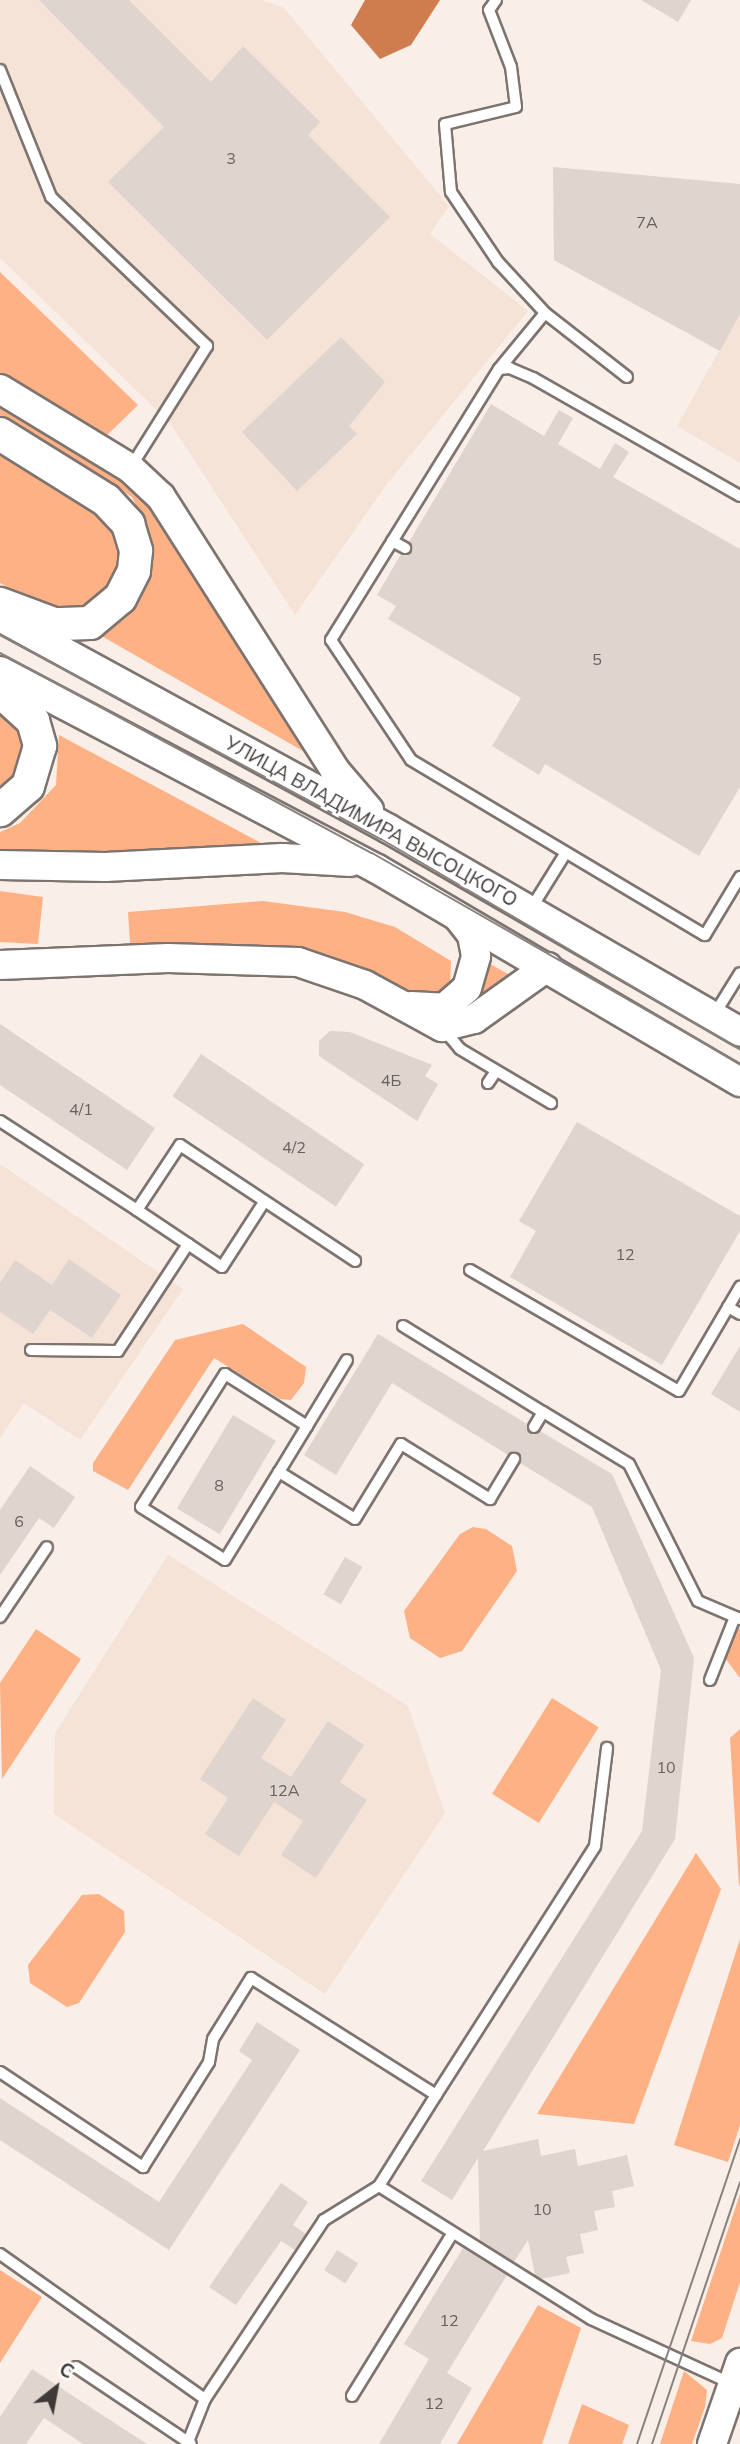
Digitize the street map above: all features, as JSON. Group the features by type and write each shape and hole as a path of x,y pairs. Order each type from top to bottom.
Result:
{"main road":[{"path":"0,389 130,468 172,510 334,769 388,829"},
{"path":"0,434 106,500 128,524 136,551 134,571 120,598 90,623 54,624 0,604"},
{"name":"УЛИЦА ВЛАДИМИРА ВЫСОЦКОГО","path":"0,617 388,829 740,1032"},
{"name":"УЛИЦА ВЛАДИМИРА ВЫСОЦКОГО","path":"0,671 377,869 740,1082"},
{"path":"0,691 33,720 40,746 28,786 0,810"},
{"path":"0,865 105,867 283,858 334,859 377,869"},
{"path":"0,964 168,958 298,962 401,1003 432,1011 453,1004 467,988 476,956 472,935 452,912"},
{"path":"401,1003 442,1027 474,1019 547,967"},
{"path":"712,2444 736,2374"}],"lane":[{"path":"496,0 489,10 511,67 516,107 445,124 451,192 498,262 545,313 627,377"},
{"path":"0,70 51,197 207,346 130,468"},
{"path":"545,313 499,369 331,640 411,760 565,854 705,935 740,877"},
{"path":"499,369 510,368 533,378 740,496"},
{"path":"393,541 405,548"},
{"path":"530,911 565,854"},
{"path":"713,1016 740,974"},
{"path":"442,1027 460,1049 551,1102"},
{"path":"488,1083 496,1071"},
{"path":"0,1121 222,1266 264,1202"},
{"path":"137,1210 180,1145 355,1261"},
{"path":"31,1350 118,1351 188,1244"},
{"path":"470,1270 679,1391 740,1287"},
{"path":"728,1307 740,1314"},
{"path":"403,1326 629,1464 698,1601 738,1618 710,1680"},
{"path":"306,1426 225,1374 141,1507 225,1560 347,1360"},
{"path":"534,1427 543,1412"},
{"path":"279,1472 355,1519 401,1444 490,1499 514,1459"},
{"path":"0,1617 47,1547"},
{"path":"76,2367 190,2443 205,2399 324,2220 379,2186 595,1846 607,1748"},
{"path":"0,2072 143,2167 209,2062 213,2039 251,1978 436,2095"},
{"path":"379,2186 591,2319 736,2374"},
{"path":"352,2396 452,2234"},
{"path":"0,2254 205,2399"}],"shaded area":[{"path":"0,0 262,0 284,8 449,206 430,234 528,311 387,484 295,615 170,423 0,258"},
{"path":"365,0 440,0 411,45 380,59 351,25"},
{"path":"0,272 138,405 101,441 0,378"},
{"path":"740,314 740,463 677,426"},
{"path":"0,404 133,483 172,531 303,751 98,634 150,561 148,528 132,497 0,417"},
{"path":"0,452 90,505 116,533 124,554 120,579 105,599 82,609 48,608 0,583"},
{"path":"0,704 25,738 23,770 0,797"},
{"path":"59,735 261,843 124,852 0,851 0,832 20,823 56,785"},
{"path":"0,891 43,897 38,944 0,942"},
{"path":"263,901 345,912 395,927 451,961 450,986 427,998 307,949 130,943 128,912"},
{"path":"476,956 520,981 486,1011 432,1011"},
{"path":"0,1164 183,1289 80,1440 24,1403 0,1438"},
{"path":"243,1324 306,1367 304,1383 291,1400 280,1399 214,1358 128,1490 93,1471 93,1463 175,1340"},
{"path":"473,1527 486,1529 512,1546 517,1571 462,1651 440,1658 410,1638 404,1611 460,1534"},
{"path":"168,1555 408,1706 445,1813 325,1994 54,1814 55,1733"},
{"path":"737,1627 740,1629 740,1678 725,1658"},
{"path":"36,1629 81,1659 2,1779 0,1683"},
{"path":"552,1698 599,1727 539,1823 492,1794"},
{"path":"740,1729 740,1884 739,1886 730,1738"},
{"path":"696,1853 721,1889 634,2124 537,2114"},
{"path":"99,1894 124,1911 125,1932 79,2003 67,2007 30,1983 28,1965 82,1895"},
{"path":"740,1939 740,2125 728,2162 674,2145"},
{"path":"740,2194 740,2282 722,2338 710,2344 691,2341"},
{"path":"0,2270 42,2297 0,2363"},
{"path":"538,2305 581,2328 542,2444 457,2444"},
{"path":"684,2371 707,2390 705,2407 692,2444 660,2444"},
{"path":"582,2404 629,2425 622,2444 568,2444"}],"building":[{"path":"39,0 129,0 211,82 243,46 320,122 308,135 390,217 267,340 108,182 164,127"},
{"path":"641,0 691,0 678,22"},
{"path":"553,167 740,184 740,314 720,351 554,260"},
{"path":"341,337 385,382 349,426 357,434 297,491 242,432"},
{"path":"491,404 544,436 559,410 573,418 558,444 600,469 615,443 629,452 613,477 740,549 740,787 699,856 545,764 539,775 492,746 521,698 388,619 396,606 377,595 401,554 411,552 409,542"},
{"path":"0,1024 155,1128 127,1170 0,1085"},
{"path":"330,1031 350,1032 432,1065 425,1076 438,1084 417,1121 319,1056 319,1041"},
{"path":"201,1054 364,1164 336,1206 172,1096"},
{"path":"577,1122 740,1216 740,1231 662,1365 510,1277 536,1231 519,1221"},
{"path":"69,1259 121,1295 92,1338 50,1310 33,1334 0,1312 0,1283 15,1260 52,1285"},
{"path":"378,1334 527,1424 530,1433 540,1431 612,1474 694,1658 675,1839 483,2151 538,2139 541,2156 575,2149 578,2166 627,2155 634,2186 612,2191 615,2207 594,2211 598,2230 580,2234 584,2253 566,2257 570,2273 541,2279 535,2275 528,2240 514,2262 480,2240 478,2158 452,2200 421,2181 642,1831 661,1670 592,1507 520,1463 518,1453 508,1455 392,1383 336,1475 304,1455"},
{"path":"740,1346 740,1412 711,1394"},
{"path":"233,1415 276,1441 220,1534 177,1508"},
{"path":"30,1466 75,1497 54,1528 39,1518 0,1575 0,1510"},
{"path":"345,1557 362,1567 341,1604 323,1594"},
{"path":"253,1698 286,1720 261,1758 291,1777 328,1721 364,1745 340,1782 367,1800 316,1878 281,1855 303,1821 274,1802 239,1856 205,1834 228,1798 200,1779"},
{"path":"257,2022 300,2050 169,2250 0,2140 0,2098 159,2202 252,2060 239,2051"},
{"path":"281,2183 308,2202 293,2225 306,2234 295,2250 281,2241 236,2305 209,2287"},
{"path":"463,2248 507,2275 447,2373 472,2388 440,2444 379,2444 429,2359 404,2344"},
{"path":"337,2250 358,2263 345,2284 324,2270"},
{"path":"32,2369 147,2444 83,2444 44,2418 26,2444 0,2444 0,2417"}],"tram line":[{"path":"0,635 381,839 740,1050"},
{"path":"0,653 372,853 740,1064"},
{"path":"637,2444 740,2139"},
{"path":"652,2444 740,2182"}]}
